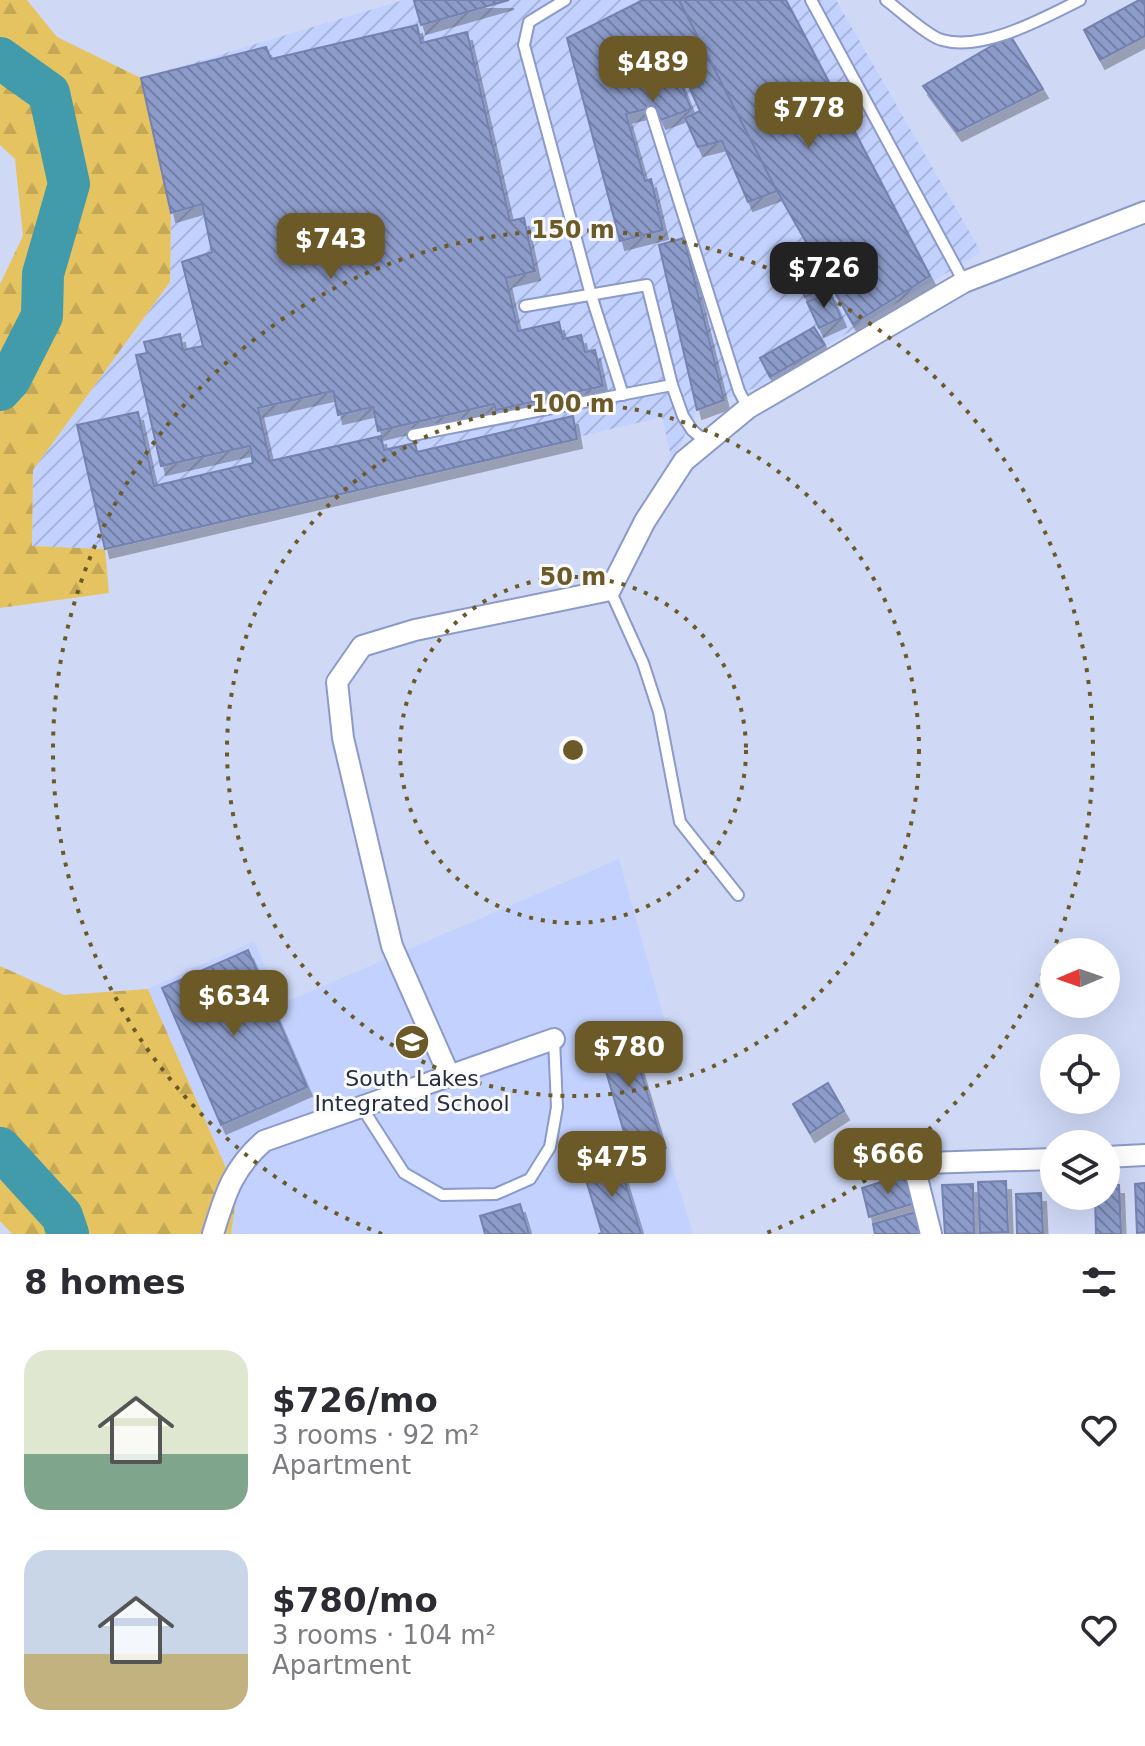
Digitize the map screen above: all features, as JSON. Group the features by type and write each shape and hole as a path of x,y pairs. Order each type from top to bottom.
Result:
{"street":[{"path":"449,1075 392,946 343,738 337,682 362,646 415,630 610,590 645,521 684,461 748,408 964,282 1145,212"},
{"path":"213,1234 225,1193 245,1157 264,1141 554,1039"},
{"path":"1120,1156 1145,1155"},
{"path":"931,1234 916,1174 919,1167 925,1163 1040,1159"}],"lane":[{"path":"565,0 529,22 524,45 591,295 623,395"},
{"path":"886,0 940,40 970,42 1029,25 1080,0"},
{"path":"815,1 964,282"},
{"path":"651,112 739,391 748,408"},
{"path":"525,306 647,285 672,385 687,423 706,442"},
{"path":"413,435 672,385"},
{"path":"610,590 643,663 659,712 680,822 738,895"},
{"path":"361,1106 404,1173 442,1195 496,1194 530,1179 550,1147 557,1107 554,1039"}],"shaded area":[{"path":"404,0 836,0 981,252 762,385 697,410 672,461 662,417 105,549 32,546 33,470 170,282 171,213 141,78"},
{"name":"South Lakes Integrated School","path":"619,859 669,1036 636,1048 693,1234 231,1234 237,1193 148,989 254,941 281,1004"}],"green space":[{"path":"0,0 27,0 57,37 141,78 171,213 170,282 33,470 32,546 105,549 109,593 0,608 0,284 23,236 15,159 0,145"},
{"path":"0,966 64,995 148,989 237,1193 231,1234 12,1234 0,1221"}],"building":[{"path":"509,0 421,25 414,1"},
{"path":"643,0 679,0 777,191 748,202 722,141 698,147 685,118 700,111 690,89 703,84 685,48 669,53 691,109 661,120 655,107 626,114 645,181 651,179 663,230 620,241 567,38"},
{"path":"679,0 786,0 930,276 853,324 777,191"},
{"path":"1139,0 1145,1 1145,36 1100,60 1084,30"},
{"path":"417,25 421,43 467,32 510,221 524,218 535,271 506,278 518,331 559,322 563,339 581,335 585,352 595,350 603,386 496,410 494,404 378,431 373,407 338,415 333,391 258,408 270,461 381,436 384,450 415,443 417,452 573,416 577,439 105,549 77,425 138,412 154,486 253,463 250,446 161,466 136,355 147,353 144,342 180,334 183,350 203,346 182,262 212,252 202,204 171,213 141,78 266,47 271,59"},
{"path":"1010,35 1043,89 957,132 923,86"},
{"path":"684,238 724,400 697,410 659,245"},
{"path":"805,243 826,287 805,297 784,253"},
{"path":"830,292 841,318 819,328 807,302"},
{"path":"814,327 825,345 770,377 760,358"},
{"path":"248,950 307,1087 221,1125 162,988"},
{"path":"628,1029 661,1139 629,1149 596,1038"},
{"path":"828,1083 844,1111 810,1133 793,1104"},
{"path":"618,1159 641,1234 598,1234 602,1233 583,1170"},
{"path":"907,1174 915,1203 869,1217 862,1188"},
{"path":"1006,1181 1008,1232 980,1233 978,1182"},
{"path":"1145,1183 1145,1232 1137,1233 1135,1184"},
{"path":"973,1184 974,1233 945,1234 942,1185"},
{"path":"1040,1193 1043,1234 1017,1234 1016,1194"},
{"path":"520,1204 529,1234 485,1234 480,1216"},
{"path":"1095,1210 1120,1210 1121,1234 1096,1234"},
{"path":"916,1212 922,1234 875,1234 873,1224"}],"waterway":[{"path":"0,58 49,93 69,184 43,274 42,316 10,379 0,390"},
{"path":"0,1148 62,1216 68,1234"}],"place":[{"name":"South Lakes Integrated School","path":"412,1042"}]}
